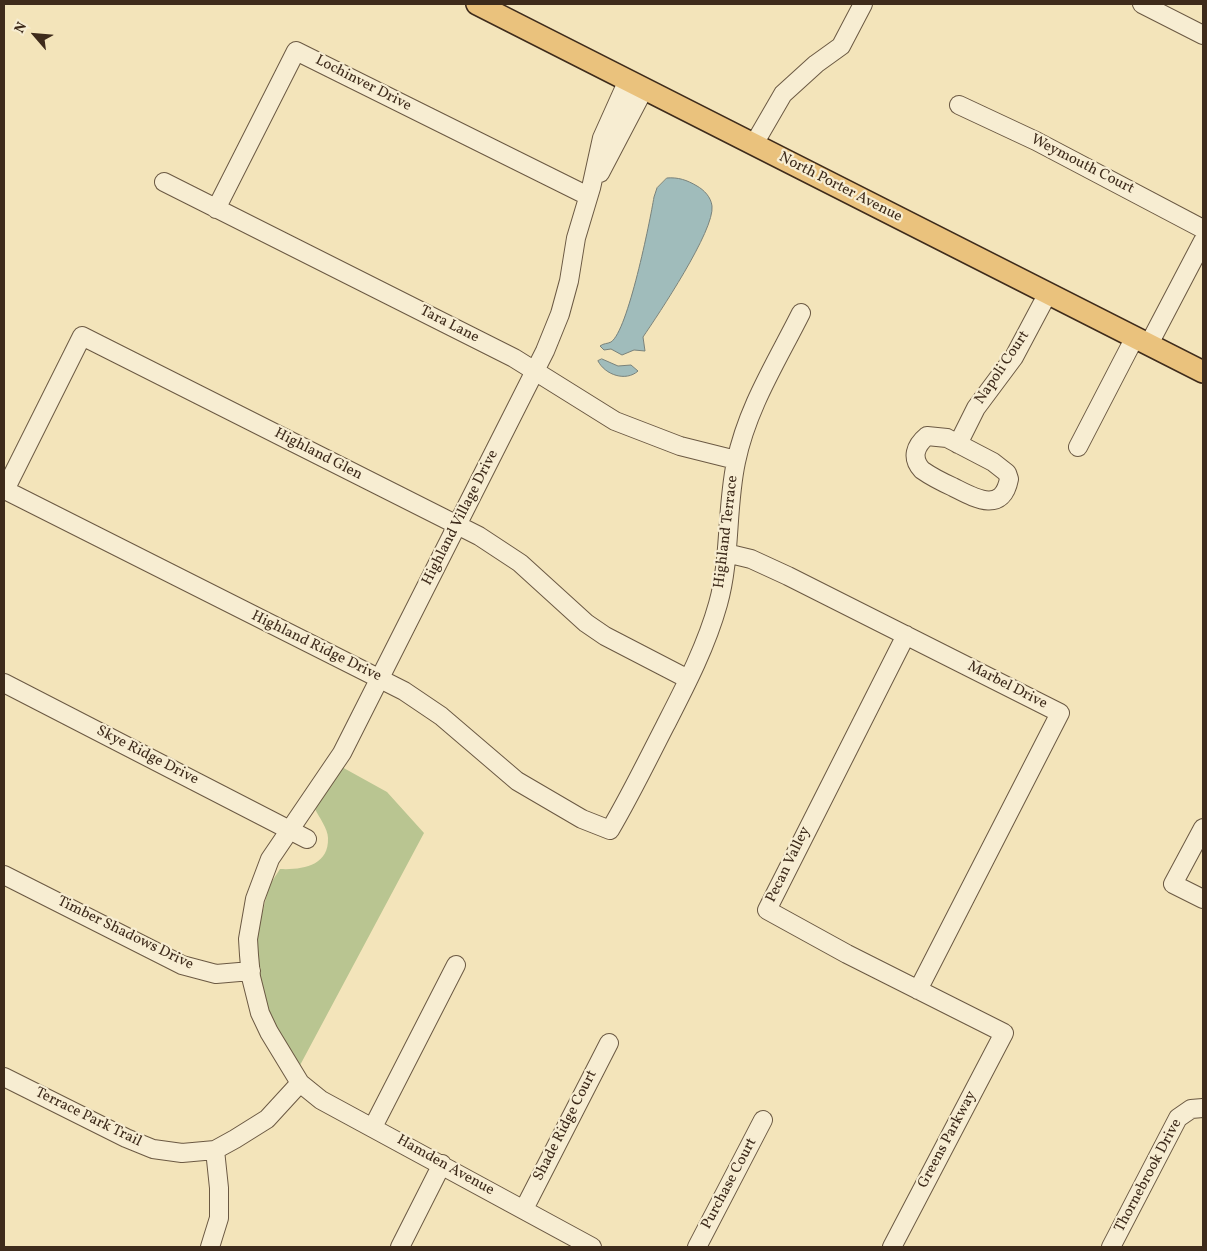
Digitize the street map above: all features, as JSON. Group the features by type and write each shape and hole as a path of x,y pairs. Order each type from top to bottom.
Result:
{"main road":[{"name":"North Porter Avenue","path":"477,4 1203,372"}],"street":[{"path":"754,144 783,94 841,46 863,4"},
{"path":"1142,4 1203,35"},
{"name":"Lochinver Drive","path":"216,209 296,51 590,192"},
{"name":"Highland Village Drive","path":"300,1083 269,1032 255,996 248,939 255,899 270,859 332,770 536,370 560,314 569,281 576,238 590,192 636,85"},
{"name":"Weymouth Court","path":"959,105 1036,141 1203,229"},
{"name":"Tara Lane","path":"164,182 536,370 615,421 680,446 736,460"},
{"path":"1078,448 1203,242"},
{"name":"Napoli Court","path":"958,444 976,408 1014,357 1048,293"},
{"name":"Highland Terrace","path":"610,830 688,679 718,605 724,576 736,460 759,395 801,313"},
{"name":"Highland Glen","path":"5,490 82,336 479,536 520,563 586,623 605,636 688,679"},
{"path":"927,436 947,438 958,444 993,462 1007,473 1007,486 999,497 986,501 977,499 928,474 916,464 915,452 927,436"},
{"name":"Highland Ridge Drive","path":"5,490 421,701 517,781 582,819 610,830"},
{"name":"Marbel Drive","path":"726,553 765,565 1060,713 918,990"},
{"name":"Pecan Valley","path":"906,635 767,910 1004,1033"},
{"name":"Skye Ridge Drive","path":"4,683 290,830"},
{"path":"1203,828 1174,884 1203,899"},
{"path":"290,830 308,839"},
{"name":"Timber Shadows Drive","path":"4,875 182,964 216,974 251,971"},
{"path":"373,1127 456,966"},
{"name":"Greens Parkway","path":"892,1247 1004,1033"},
{"name":"Shade Ridge Court","path":"524,1209 609,1043"},
{"name":"Terrace Park Trail","path":"4,1077 126,1138 153,1149 182,1152 215,1150 267,1119 300,1083"},
{"name":"Hamden Avenue","path":"300,1083 321,1100 442,1164 591,1247"},
{"name":"Thornebrook Drive","path":"1111,1247 1178,1118 1197,1108"},
{"name":"Purchase Court","path":"696,1247 763,1120"},
{"path":"210,1247 219,1218 219,1188 215,1150"},
{"path":"400,1247 442,1164"}],"green space":[{"path":"340,766 387,792 424,833 298,1069 271,1024 257,977 257,934 269,886 280,869 305,867 313,864 324,855 328,834 315,809"}],"water":[{"path":"667,178 686,181 705,192 712,206 711,218 705,234 684,272 643,337 645,351 634,350 622,355 611,349 604,350 600,346 611,342 618,334 624,318 637,274 654,197 657,188"},
{"path":"602,359 618,366 631,365 638,371 628,376 616,375 601,366 598,361"}]}
